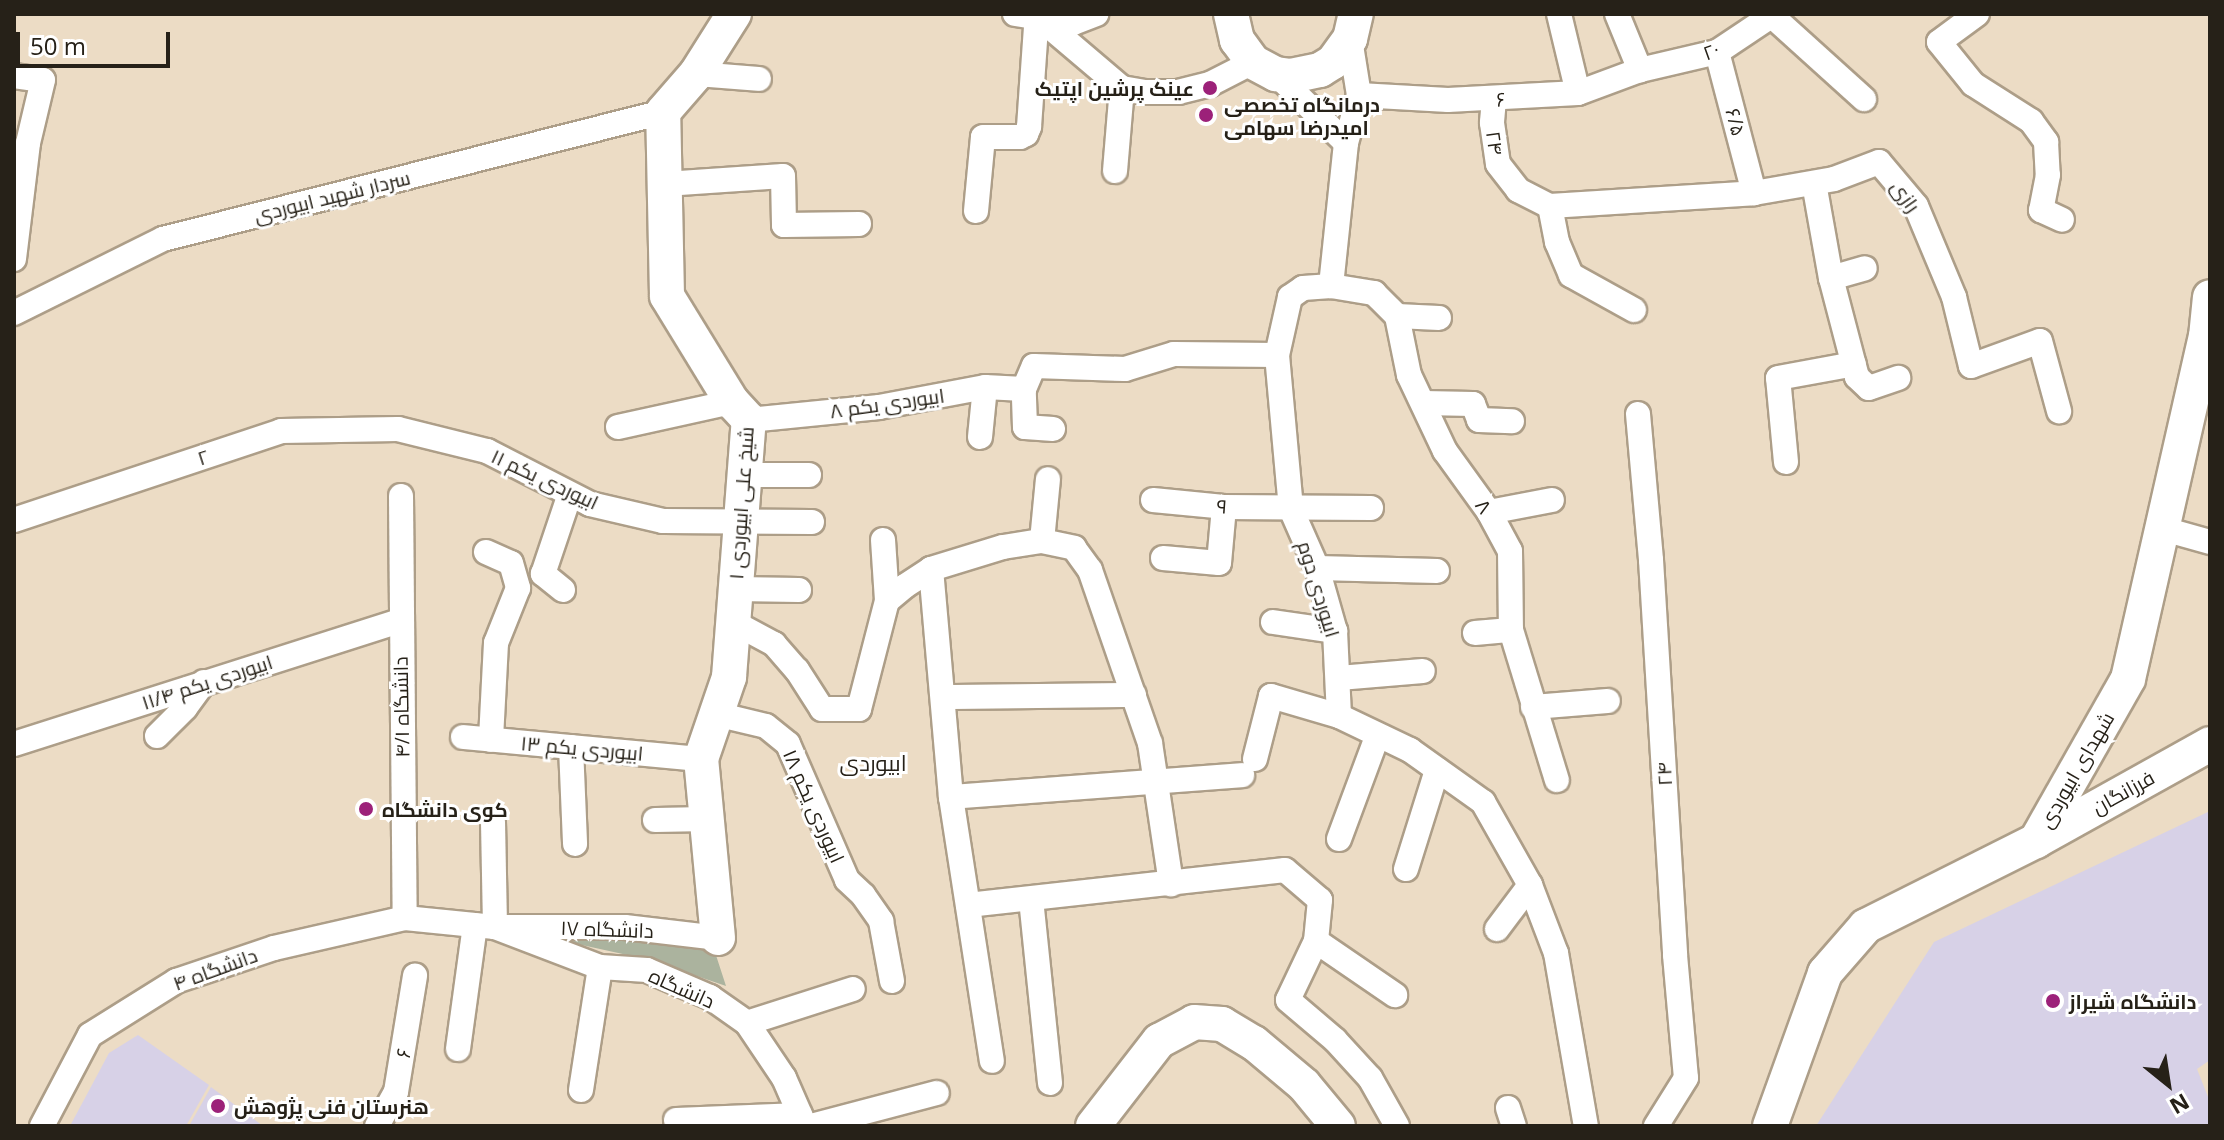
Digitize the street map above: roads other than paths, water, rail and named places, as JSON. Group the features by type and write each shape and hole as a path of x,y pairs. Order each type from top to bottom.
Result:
{"street":[{"path":"663,112 696,74 734,14"},
{"path":"1030,15 1073,23 1096,14"},
{"path":"1231,14 1237,40 1265,68 1305,99 1346,143"},
{"path":"1559,14 1578,93"},
{"path":"1617,14 1640,70"},
{"path":"1977,14 1939,42 1973,84 2031,121 2046,142 2048,175 2041,210 2062,220"},
{"path":"1030,15 1122,88 1144,92 1178,92 1265,68 1291,76 1320,70 1333,62 1353,26"},
{"path":"976,211 983,137 1020,137 1026,134 1029,127 1030,15"},
{"path":"1773,15 1864,99"},
{"name":"۲۰","path":"1640,70 1717,52 1773,15"},
{"path":"1353,26 1359,95 1346,143 1331,286 1374,293 1397,316 1439,318"},
{"name":"۶/۵","path":"1717,52 1754,193"},
{"name":"۶","path":"1359,95 1494,99 1578,93 1640,70"},
{"path":"696,74 759,79"},
{"path":"14,76 43,80 21,141 14,259"},
{"path":"1115,171 1122,88"},
{"name":"۲۴","path":"1494,99 1492,123 1498,164 1518,190 1550,206"},
{"name":"شیخ علی ابیوردی ۱","path":"663,112 667,296 740,411 745,475 729,677 701,759 718,938"},
{"name":"سردار شهید ابیوردی","path":"14,313 163,239 663,112"},
{"name":"رازی","path":"1550,206 1754,193 1834,179 1879,162 1916,206 1954,297 1971,366 2040,341 2059,411"},
{"path":"665,184 783,176 784,225 859,224"},
{"path":"1814,183 1831,278 1857,377 1869,388 1898,378"},
{"path":"1550,206 1557,242 1571,275 1576,281 1634,310"},
{"path":"1831,278 1865,268"},
{"name":"ابیوردی دوم","path":"1331,286 1303,288 1290,297 1277,355 1291,509 1317,568 1335,631 1339,716"},
{"name":"شهدای ابیوردی","path":"1770,1126 1825,973 1866,926 2036,841 2128,679 2160,528 2208,337 2210,297"},
{"name":"۸","path":"1397,316 1409,375 1445,451 1489,512 1510,551 1511,630 1557,780"},
{"path":"1053,429 1025,427 1024,389 1034,366 1125,369 1174,354 1277,355"},
{"path":"1786,462 1778,378 1854,364"},
{"path":"980,437 985,387"},
{"name":"۸ ابیوردی یکم","path":"618,427 740,411 880,416 985,387 1024,389"},
{"path":"1424,403 1473,404 1479,420 1512,421"},
{"name":"۲۴","path":"1638,414 1686,1078 1656,1126"},
{"name":"۱۱ ابیوردی یکم","path":"398,429 487,451 590,504 663,521 812,522"},
{"name":"۲","path":"14,520 281,431 398,429"},
{"path":"745,475 809,475"},
{"path":"1042,541 1048,479"},
{"path":"563,590 543,574 570,494"},
{"name":"۴/۱ دانشگاه","path":"401,496 405,918"},
{"name":"۹","path":"1153,500 1224,507 1371,508"},
{"path":"1489,512 1552,500"},
{"path":"1163,558 1219,563 1224,507"},
{"path":"2160,528 2210,542"},
{"path":"735,605 797,670 822,709 859,709 887,601 883,540"},
{"path":"887,601 931,569 967,556 1042,541 1074,548 1090,570 1134,695 1158,782 1171,884"},
{"path":"486,552 511,563 518,588 496,643 491,740"},
{"path":"1317,568 1437,571"},
{"path":"931,569 951,797 992,1061"},
{"path":"735,605 799,590"},
{"name":"۱۱/۴ ابیوردی یکم","path":"14,744 400,621"},
{"path":"1273,622 1335,631"},
{"path":"1475,633 1511,630"},
{"path":"1339,678 1423,671"},
{"path":"157,736 185,708 204,682"},
{"path":"943,697 1134,695"},
{"path":"951,797 1158,782 1249,767 1271,696 1339,716 1377,737 1410,750 1483,802 1530,885 1556,953 1586,1126"},
{"path":"1533,707 1608,701"},
{"name":"۱۸ ابیوردی یکم","path":"716,714 766,726 788,744 847,880 863,895 881,921 892,981"},
{"name":"۱۳ ابیوردی یکم","path":"463,737 701,759"},
{"path":"1339,839 1377,737"},
{"name":"فرزانگان","path":"2036,841 2209,740"},
{"path":"571,747 575,844"},
{"path":"1406,869 1437,770"},
{"path":"655,820 707,819"},
{"path":"458,1049 485,926 493,822"},
{"path":"968,905 1285,870 1320,900 1316,941 1288,1000 1335,1040 1370,1078 1397,1126"},
{"path":"1497,929 1530,885"},
{"path":"1031,899 1050,1083"},
{"name":"دانشگاه","path":"405,918 485,926 600,967 647,970 710,997 747,1023 784,1078 805,1122"},
{"name":"۴ دانشگاه","path":"42,1126 90,1035 176,981 274,948 405,918"},
{"name":"۱۷ دانشگاه","path":"485,926 625,927 718,938"},
{"path":"1316,941 1395,995"},
{"path":"581,1090 600,967"},
{"name":"۶","path":"377,1126 396,1092 415,976"},
{"path":"747,1023 853,989"},
{"path":"1093,1126 1159,1041 1194,1022 1222,1024 1254,1043 1304,1085 1338,1126"},
{"path":"676,1120 805,1122 937,1093"}],"place":[{"name":"عینک پرشین اپتیک","path":"1210,88"},
{"name":"درمانگاه تخصصی امیدرضا سهامی","path":"1206,115"},
{"name":"کوی دانشگاه","path":"366,809"},
{"name":"دانشگاه شیراز","path":"2053,1001"},
{"name":"هنرستان فنی پژوهش","path":"218,1106"}],"district":[{"name":"ابیوردی","path":"873,763"}]}
